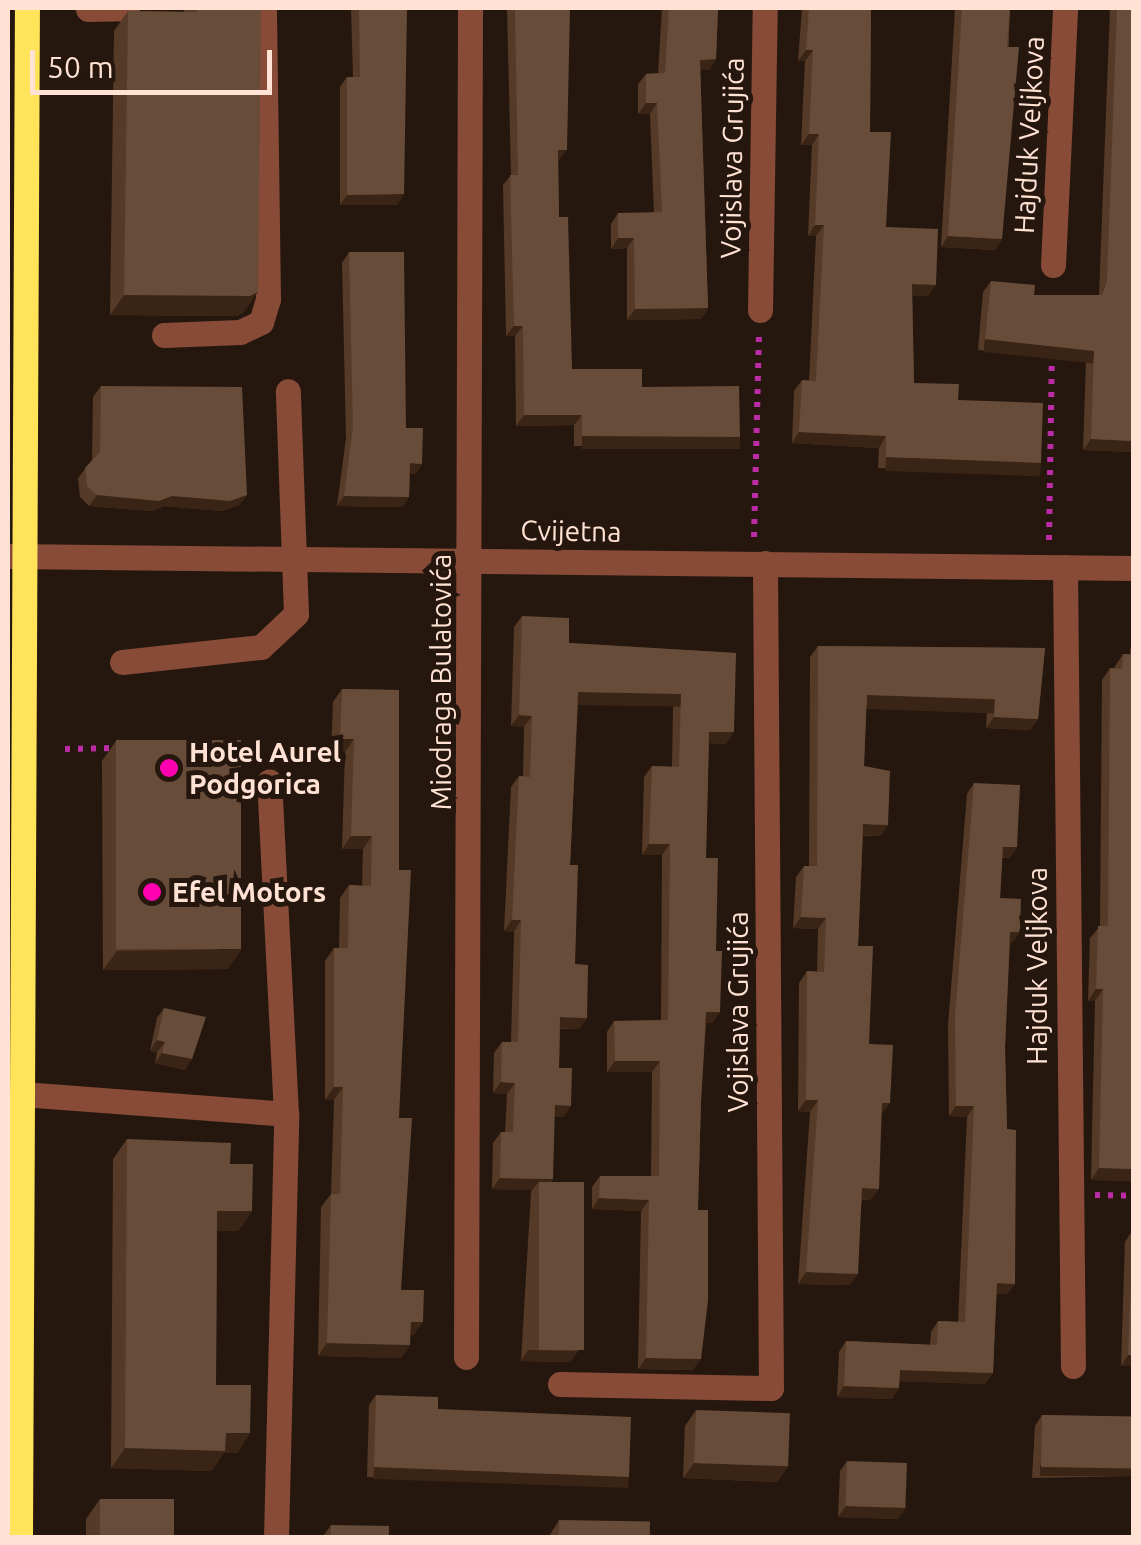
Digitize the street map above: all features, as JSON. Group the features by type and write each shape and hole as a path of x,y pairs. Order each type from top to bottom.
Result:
{"main road":[{"path":"20,1538 22,1094 16,556 27,8"}],"street":[{"path":"88,9 127,8"},
{"path":"164,335 240,332 261,322 268,299 264,8"},
{"name":"Miodraga Bulatovića","path":"466,1357 472,560 470,8"},
{"name":"Vojislava Grujića","path":"760,310 765,8"},
{"name":"Hajduk Veljkova","path":"1053,265 1065,8"},
{"path":"122,662 261,647 296,614 288,391"},
{"name":"Cvijetna","path":"16,556 1134,568"},
{"name":"Vojislava Grujića","path":"560,1384 771,1388 759,563"},
{"name":"Hajduk Veljkova","path":"1057,566 1073,1366"},
{"path":"270,781 286,1114 276,1538"},
{"path":"22,1094 286,1114"}],"path":[{"path":"759,563 760,310"},
{"path":"1052,340 1057,566"},
{"path":"219,747 258,746"},
{"path":"65,750 122,748"}],"building":[{"path":"197,8 261,8 258,292 250,296 124,295 128,11 197,12"},
{"path":"359,8 407,8 404,194 347,195 347,77 360,77"},
{"path":"515,8 570,8 567,150 558,150 559,217 568,217 572,369 642,369 642,387 739,386 740,437 582,436 582,415 524,415 523,326 514,326 510,175 518,175"},
{"path":"669,8 718,8 716,59 700,60 708,308 635,309 634,238 618,238 618,213 662,212 657,103 646,103 646,74 665,73"},
{"path":"809,8 871,8 870,132 891,132 886,227 938,229 936,285 912,284 914,383 959,384 958,400 1043,403 1041,463 886,457 886,436 799,432 802,380 816,381 824,225 815,225 819,134 809,134 813,50 806,50"},
{"path":"962,8 1010,8 1007,47 1019,47 1002,239 948,236"},
{"path":"1117,8 1134,8 1134,441 1091,439 1094,351 985,339 991,281 1035,285 1034,295 1102,295 1107,281"},
{"path":"349,252 404,252 406,428 423,428 422,464 410,463 409,497 344,496 353,427"},
{"path":"101,386 242,387 247,495 230,501 172,496 159,501 97,495 87,486 85,468 100,452"},
{"path":"522,616 569,618 569,643 736,653 734,732 709,732 706,858 718,858 716,951 722,951 720,1012 706,1012 701,1101 698,1210 708,1210 708,1301 701,1359 646,1358 649,1200 599,1198 600,1176 659,1176 660,1061 615,1061 614,1021 668,1020 670,844 649,844 652,766 679,767 681,694 578,692 570,865 578,865 575,964 588,965 587,1018 560,1017 559,1068 572,1068 571,1106 555,1105 553,1179 500,1178 501,1132 513,1132 515,1083 501,1082 502,1042 518,1042 521,920 512,920 519,776 530,777 532,716 519,715"},
{"path":"818,646 1045,648 1038,719 994,717 995,699 867,695 864,766 890,771 888,825 863,824 858,946 873,946 869,1044 893,1045 890,1103 882,1103 879,1189 862,1188 858,1274 806,1272 818,1100 806,1100 807,971 824,972 826,918 801,917 804,866 817,866"},
{"path":"1123,654 1134,655 1134,1169 1099,1168 1103,989 1096,989 1098,926 1108,926 1110,668 1122,669"},
{"path":"342,689 399,690 399,870 411,870 399,1118 412,1118 401,1290 424,1290 423,1322 411,1322 410,1345 327,1343 331,1194 340,1194 343,1087 334,1087 334,948 348,948 349,885 371,886 372,836 351,836 354,739 340,739"},
{"path":"116,740 241,740 241,949 116,949"},
{"path":"974,783 1020,785 1017,847 1003,847 1000,898 1021,899 1020,932 1010,932 1005,1047 1007,1129 1016,1130 1015,1284 997,1283 993,1373 900,1370 899,1388 844,1386 846,1341 937,1345 938,1321 965,1322 974,1106 956,1106 955,1015"},
{"path":"164,1008 206,1017 192,1059 162,1053 165,1042 157,1040"},
{"path":"127,1139 231,1143 230,1164 253,1164 252,1211 217,1211 216,1385 251,1385 250,1433 226,1433 225,1451 125,1448"},
{"path":"539,1182 584,1182 584,1350 539,1350"},
{"path":"1133,1231 1134,1355 1128,1355"},
{"path":"376,1395 438,1397 438,1409 631,1417 629,1477 374,1467"},
{"path":"696,1410 790,1413 788,1466 694,1463"},
{"path":"1042,1415 1134,1417 1133,1469 1041,1467"},
{"path":"847,1461 907,1463 905,1508 845,1506"},
{"path":"100,1499 174,1499 174,1538 100,1538"},
{"path":"559,1520 650,1522 650,1538 559,1538"},
{"path":"331,1525 389,1526 389,1538 331,1538"}],"place":[{"name":"Hotel Aurel Podgorica","path":"169,768"},
{"name":"Efel Motors","path":"152,892"}]}
